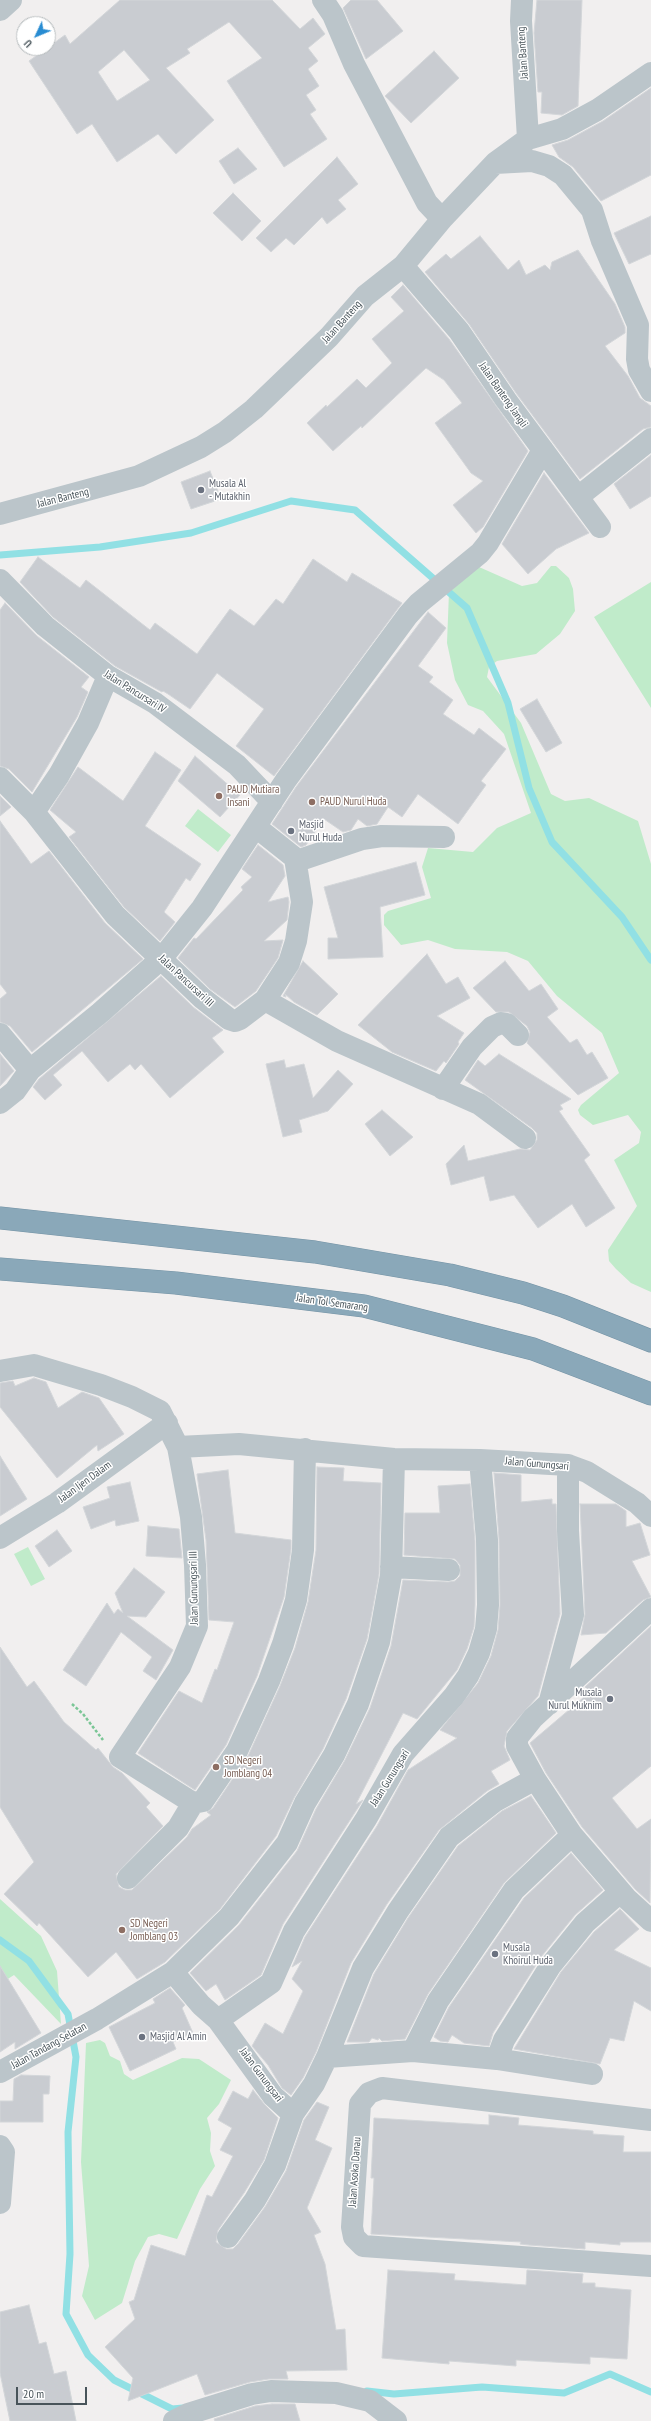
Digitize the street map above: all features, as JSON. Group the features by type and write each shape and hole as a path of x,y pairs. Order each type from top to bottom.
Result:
{"highway":[{"path":"0,1218 315,1252 450,1275 523,1293 563,1306 651,1341"},
{"name":"Jalan Tol Semarang","path":"0,1269 176,1283 364,1306 534,1349 651,1394"}],"street":[{"path":"0,10 11,0"},
{"path":"324,0 333,15 354,64 427,203 442,219"},
{"name":"Jalan Banteng","path":"0,514 139,476 207,443 248,414 281,385 329,337 365,296 402,266 442,219 495,163 528,139 521,21 522,0"},
{"path":"528,139 562,129 591,113 651,73"},
{"path":"495,163 532,161 549,166 563,175 592,210 602,241 638,325 637,359 639,370 651,391"},
{"name":"Jalan Banteng Jangli","path":"402,266 459,331 506,400 600,527"},
{"path":"578,497 651,438"},
{"path":"0,1103 15,1090 30,1070 100,1013 162,958 202,908 272,802 346,697 419,603 480,553 488,544 543,450"},
{"name":"Jalan Pancursari IV","path":"0,580 45,626 108,676 161,707 237,765 272,802"},
{"path":"34,812 59,775 84,729 108,676"},
{"name":"Jalan Pancursari III","path":"0,778 34,812 115,915 144,945 162,958 202,998 229,1019 235,1021 240,1019 265,1000 290,963 296,941 302,902 297,861"},
{"path":"256,827 293,856 297,861 362,839 382,836 444,837"},
{"path":"265,1000 337,1041 479,1104 525,1138"},
{"path":"443,1089 472,1047 492,1027 507,1024 518,1035"},
{"path":"0,1034 30,1070"},
{"path":"0,1371 34,1365 101,1384 160,1411 178,1447"},
{"name":"Jalan Ijen Dalam","path":"0,1538 57,1503 167,1423"},
{"name":"Jalan Gunungsari","path":"178,1447 239,1444 305,1449 394,1459 480,1460 568,1465 587,1472 637,1503 651,1516"},
{"name":"Jalan Gunungsari III","path":"120,1757 180,1667 197,1626 195,1565 191,1517 178,1447"},
{"path":"120,1757 193,1803 203,1801 237,1750 269,1681 283,1644 296,1600 303,1550 305,1449"},
{"path":"173,1972 229,1917 287,1843 305,1803 334,1755 358,1704 379,1642 391,1567 394,1459"},
{"name":"Jalan Gunungsari","path":"218,2020 271,1982 294,1931 366,1819 403,1754 454,1696 471,1670 484,1635 488,1605 487,1540 480,1460"},
{"path":"549,1704 573,1615 568,1531 568,1465"},
{"path":"391,1567 449,1570"},
{"path":"651,1610 533,1718 517,1738 517,1746 535,1779 572,1835 620,1892 651,1921"},
{"name":"Jalan Gunungsari","path":"173,1972 201,2005 218,2020 273,2096 293,2114 314,2084 327,2057 363,1968 398,1911 449,1837 494,1801 535,1779"},
{"path":"128,1878 178,1828 193,1803"},
{"path":"413,2051 438,2001 514,1890 572,1835"},
{"path":"497,2059 504,2040 551,1964 585,1923 620,1892"},
{"name":"Jalan Tandang Selatan","path":"0,2072 97,2019 173,1972"},
{"path":"327,2057 413,2051 497,2059 592,2074"},
{"name":"Jalan Asoka Danau","path":"651,2120 382,2088 369,2093 360,2104 352,2227 354,2237 363,2246 651,2266"},
{"path":"228,2237 255,2200 276,2165 293,2114"},
{"path":"0,2146 4,2152 0,2203"},
{"path":"174,2421 188,2414 252,2394 271,2391 336,2393 370,2401 396,2421"}],"path":[{"path":"72,1704 83,1714 104,1742 120,1757"}],"green space":[{"path":"551,566 556,566 569,578 573,589 575,611 560,634 536,654 497,661 489,667 487,677 521,723 551,794 565,801 589,798 638,821 651,864 651,1292 631,1283 616,1269 609,1261 608,1250 637,1206 614,1160 639,1143 641,1132 628,1115 593,1125 580,1115 578,1110 581,1105 619,1073 602,1033 557,996 528,961 507,952 455,949 428,940 401,945 384,925 384,915 388,911 431,898 422,867 428,848 473,852 497,828 531,813 504,734 483,711 468,705 455,680 447,643 449,592 479,567 522,586 537,583"},
{"path":"651,582 651,708 594,617"},
{"path":"198,809 231,835 218,852 185,826"},
{"path":"28,1547 45,1579 31,1586 14,1554"},
{"path":"0,1899 41,1936 57,1971 61,2024 14,1975 0,1984"},
{"path":"100,2040 105,2043 110,2056 120,2061 124,2074 133,2080 182,2058 199,2059 231,2080 219,2104 207,2118 211,2133 210,2151 215,2166 200,2189 177,2239 159,2234 148,2237 135,2261 122,2303 95,2320 82,2296 89,2266 81,2162 86,2043"}],"building":[{"path":"120,0 272,0 300,29 313,18 325,34 308,48 318,61 308,69 319,86 306,95 316,110 310,114 327,139 284,167 227,81 262,58 229,22 187,49 190,53 166,68 214,120 176,154 158,134 117,162 92,124 77,134 29,61 36,56 56,56 56,42 65,35 70,44","holes":["124,50 150,80 117,101 98,72"]},
{"path":"351,0 377,0 403,31 366,59 343,8"},
{"path":"537,0 582,0 578,106 562,115 541,113 542,92 538,92 534,33"},
{"path":"434,51 459,78 411,123 385,96"},
{"path":"651,88 651,175 601,201 573,167 559,157 552,145 568,140 603,121"},
{"path":"238,148 257,169 234,184 219,161"},
{"path":"337,157 358,184 338,200 346,209 327,224 322,217 294,245 286,238 271,252 256,238"},
{"path":"233,193 261,221 242,241 213,213"},
{"path":"651,216 651,254 629,264 614,233"},
{"path":"480,236 508,270 519,260 526,275 545,265 550,270 552,262 578,250 615,304 625,327 625,333 605,346 628,376 640,398 651,406 651,427 643,429 580,479 516,393 469,324 425,272 446,254 451,259"},
{"path":"403,285 449,339 528,451 483,527 476,533 453,505 483,481 471,473 435,423 462,403 444,380 426,368 362,428 361,426 333,451 307,423 326,405 327,407 357,379 366,388 392,363 372,339 404,311 391,297"},
{"path":"651,455 651,496 630,509 614,484"},
{"name":"Musala Al - Mutakhin","path":"210,471 221,499 191,509 181,482"},
{"path":"544,473 589,533 556,549 528,574 502,544"},
{"path":"38,557 80,588 86,580 150,630 155,623 197,654 230,609 254,626 276,599 283,604 313,559 347,582 352,573 402,603 274,776 236,746 264,709 217,673 190,709 163,691 162,692 115,666 53,617 20,582"},
{"path":"5,603 37,636 89,677 81,687 88,692 77,717 32,792 9,769 0,766 0,610"},
{"path":"428,612 446,628 418,666 433,677 429,682 453,700 443,714 474,735 479,728 506,749 481,781 486,785 458,824 418,794 402,817 388,807 377,824 367,826 358,819 351,830 343,832 324,819 306,845 301,847 272,824 296,787"},
{"path":"537,699 562,743 546,752 520,709"},
{"path":"155,752 181,770 145,826 201,864 190,881 186,878 164,912 175,922 160,941 124,907 69,837 76,832 50,810 78,767 123,801"},
{"path":"195,756 240,795 220,817 178,781"},
{"path":"0,796 11,807 0,816"},
{"path":"0,821 31,864 49,851 105,923 143,959 32,1052 10,1026 0,1022 0,999 7,993 0,984"},
{"path":"258,845 283,865 285,876 268,902 288,897 289,902 287,920 264,941 283,940 278,958 256,991 235,1007 210,989 178,958 194,938 196,939 243,890 241,887 252,877 242,869"},
{"path":"416,862 425,895 380,907 383,957 328,959 328,938 338,938 324,887"},
{"path":"427,954 446,984 458,977 470,998 437,1016 464,1033 458,1042 459,1044 446,1063 444,1061 436,1071 392,1052 358,1025"},
{"path":"303,961 338,994 317,1015 294,1002 285,994 286,997 283,996"},
{"path":"505,961 529,991 541,984 558,1009 547,1017 570,1043 577,1039 587,1055 592,1052 608,1078 578,1095 527,1043 530,1032 527,1026 509,1012 496,1012 473,988"},
{"path":"161,976 193,1007 223,1030 212,1038 224,1052 170,1098 141,1064 135,1070 130,1064 108,1082 82,1051 53,1075 62,1085 45,1100 33,1087 39,1079"},
{"path":"0,1054 14,1071 0,1086"},
{"path":"499,1054 571,1099 560,1105 563,1109 559,1111 590,1155 584,1160 615,1208 586,1227 572,1204 538,1228 514,1195 490,1201 484,1176 451,1185 446,1164 464,1145 468,1161 520,1149 530,1150 537,1140 537,1133 532,1128 465,1080 478,1060 485,1066"},
{"path":"284,1060 286,1068 304,1064 313,1098 338,1070 353,1084 328,1111 299,1120 302,1132 283,1137 266,1064"},
{"path":"382,1110 413,1137 390,1156 365,1124"},
{"path":"34,1378 46,1382 58,1408 82,1392 99,1398 124,1434 98,1451 97,1445 57,1478 0,1407 0,1383 13,1381 15,1386"},
{"path":"0,1456 27,1499 0,1516"},
{"path":"317,1467 344,1468 343,1481 381,1483 379,1574 367,1639 346,1699 323,1749 294,1798 276,1836 220,1909 165,1962 137,1979 116,1952 88,1977 39,1923 37,1926 4,1894 34,1862 0,1807 0,1647 27,1687 34,1681 64,1722 96,1750 98,1748 113,1767 122,1773 150,1803 146,1807 163,1826 116,1874 119,1887 125,1890 132,1890 187,1837 192,1829 211,1815 207,1812 213,1808 248,1756 280,1686 295,1648 308,1602 316,1550"},
{"path":"228,1470 235,1533 291,1540 291,1549 284,1597 257,1676 226,1745 195,1790 138,1753 179,1691 202,1703 215,1669 217,1670 234,1622 209,1620 206,1540 197,1474"},
{"path":"494,1473 521,1475 521,1502 552,1499 552,1504 556,1504 560,1614 538,1696 507,1731 504,1746 510,1760 491,1771 499,1784 487,1791 439,1830 387,1904 351,1963 316,2052 303,2078 291,2095 282,2088 268,2065 252,2046 265,2023 283,2034 303,1991 292,1979 302,1961 292,1967 305,1937 377,1826 408,1770 457,1738 440,1730 478,1683 491,1656 498,1630 500,1605 499,1539"},
{"path":"130,1482 139,1521 116,1526 115,1520 91,1529 83,1507 110,1498 107,1487"},
{"path":"470,1484 475,1541 474,1627 467,1649 457,1670 417,1719 403,1713 356,1804 363,1800 283,1924 261,1975 225,2000 216,1984 206,1991 190,1973 239,1925 297,1851 316,1809 345,1760 370,1708 391,1646 403,1580 448,1582 455,1581 460,1576 460,1565 455,1559 404,1555 405,1513 440,1513 438,1486"},
{"path":"580,1504 616,1504 626,1511 626,1527 640,1523 650,1555 632,1561 651,1597 643,1600 606,1633 581,1635 585,1614"},
{"path":"148,1526 179,1529 182,1558 146,1556"},
{"path":"57,1530 72,1551 49,1567 35,1546"},
{"path":"134,1568 165,1592 146,1617 127,1616 173,1650 156,1680 143,1671 152,1657 121,1632 86,1686 63,1670 107,1603 114,1614 118,1609 123,1613 115,1593"},
{"path":"651,1626 651,1766 612,1798 637,1829 651,1819 650,1903 635,1889 582,1827 546,1773 530,1743 590,1692 585,1687"},
{"path":"531,1796 556,1833 504,1883 428,1994 405,2039 382,2041 379,2038 378,2040 372,2038 369,2042 347,2042 374,1974 408,1918 458,1846 502,1811"},
{"path":"571,1853 603,1890 575,1915 541,1957 493,2033 489,2046 464,2043 452,2035 448,2042 440,2041 434,2037 449,2007 524,1898"},
{"path":"620,1909 639,1929 614,1950 651,1968 651,2011 634,2001 624,2041 610,2038 600,2064 514,2049 561,1972 594,1932"},
{"path":"0,1966 41,2033 15,2049 15,2042 0,2052"},
{"name":"Masjid Al Amin","path":"170,1988 185,2005 182,2008 193,2033 173,2042 176,2049 130,2071 109,2027 155,2003 153,1999"},
{"path":"21,2075 50,2076 49,2094 43,2094 43,2122 0,2122 0,2101 13,2101 14,2079"},
{"path":"253,2090 278,2118 264,2160 244,2193 218,2230 216,2242 226,2249 233,2249 238,2244 265,2207 286,2171 304,2120 317,2102 329,2107 315,2140 332,2148 307,2208 321,2232 314,2235 325,2264 336,2330 345,2329 347,2370 286,2371 288,2379 269,2379 250,2382 205,2395 197,2374 128,2401 133,2378 105,2347 135,2319 129,2302 134,2300 151,2245 185,2256 207,2195 212,2197 233,2156 220,2150 232,2128 218,2120 233,2091 248,2099"},
{"path":"489,2115 519,2118 518,2125 593,2131 593,2134 624,2136 623,2152 651,2152 651,2242 620,2242 620,2245 585,2242 585,2249 520,2244 521,2242 371,2234 374,2178 371,2178 374,2118 489,2125"},
{"path":"388,2270 455,2274 454,2280 526,2285 527,2270 583,2274 582,2283 595,2283 595,2287 631,2290 627,2359 590,2357 590,2364 516,2360 516,2366 449,2361 449,2364 382,2358"},
{"path":"29,2305 39,2344 46,2342 54,2374 66,2371 76,2421 10,2421 0,2373 0,2312"},
{"path":"295,2404 300,2421 215,2421 214,2419 255,2406"}],"waterway":[{"path":"0,555 100,547 191,533 291,501 355,510 467,608 508,703 529,788 552,842 622,917 651,960"},
{"path":"0,1940 29,1961 68,2014 76,2057 68,2132 70,2254 66,2314 88,2355 114,2380 172,2409 183,2408"},
{"path":"367,2391 394,2394 482,2387 564,2393 610,2374 651,2392"}],"place":[{"name":"Musala Al - Mutakhin","path":"201,490"},
{"name":"PAUD Mutiara Insani","path":"219,796"},
{"name":"PAUD Nurul Huda","path":"312,802"},
{"name":"Masjid Nurul Huda","path":"291,831"},
{"name":"Musala Nurul Muknim","path":"610,1699"},
{"name":"SD Negeri Jomblang 04","path":"216,1767"},
{"name":"SD Negeri Jomblang 03","path":"122,1930"},
{"name":"Musala Khoirul Huda","path":"495,1954"},
{"name":"Masjid Al Amin","path":"142,2037"}]}
